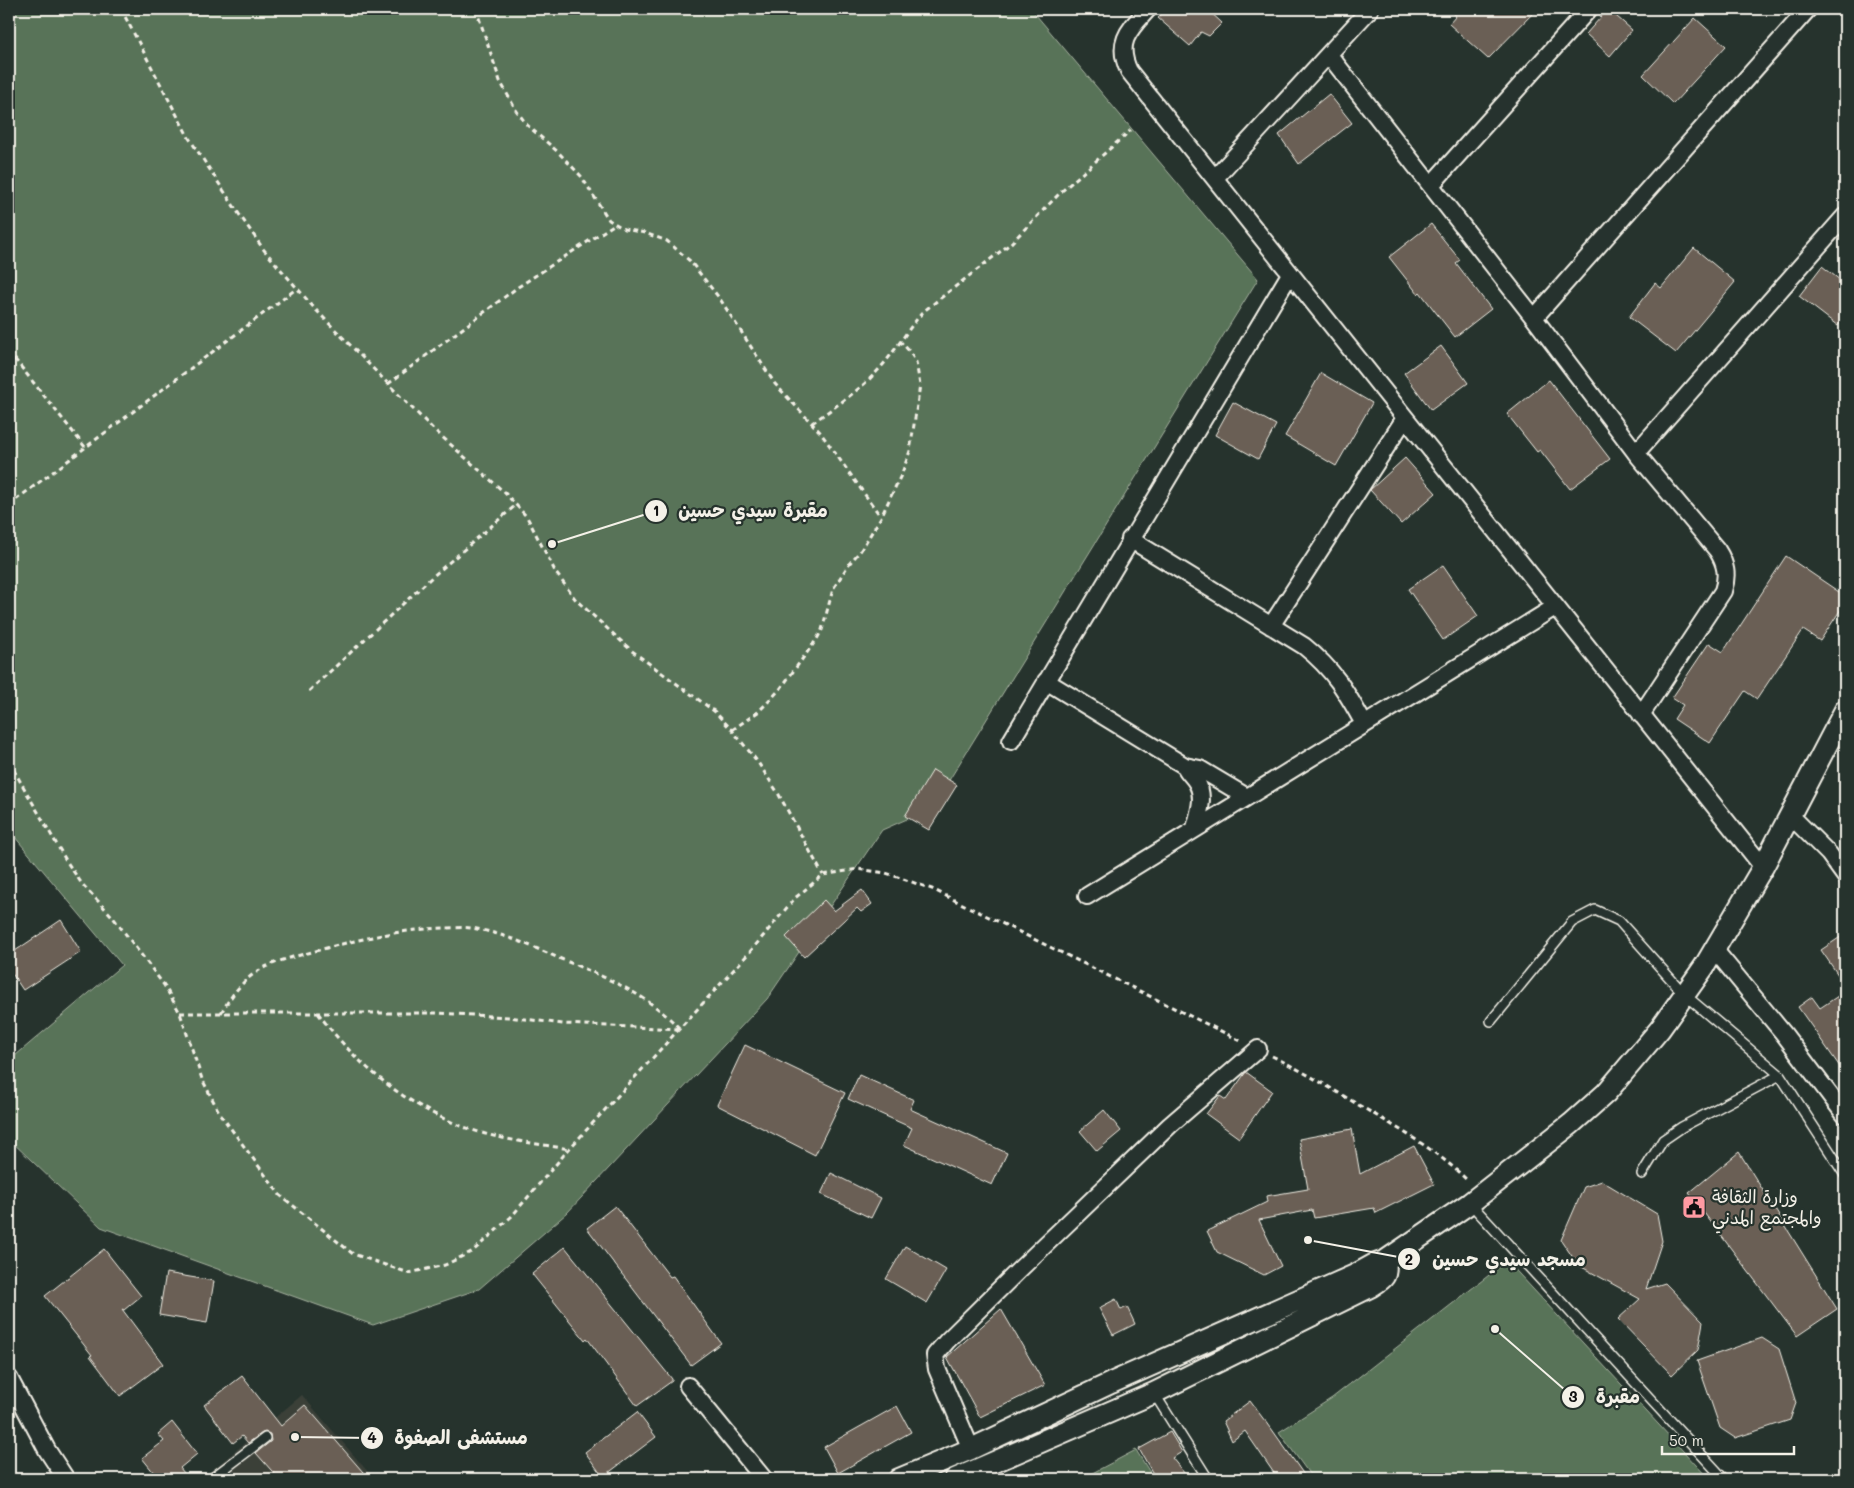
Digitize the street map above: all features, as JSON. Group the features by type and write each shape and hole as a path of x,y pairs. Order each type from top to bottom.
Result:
{"street":[{"path":"1148,9 1126,36 1123,49 1129,71 1762,867"},
{"path":"1215,178 1370,9"},
{"path":"1431,186 1590,9"},
{"path":"1534,318 1808,9"},
{"path":"1329,55 1534,318 1636,453 1717,550 1724,561 1726,572 1723,591 1641,715"},
{"path":"1636,453 1845,216"},
{"path":"1011,741 1290,274"},
{"path":"1271,626 1405,418"},
{"path":"1130,539 1304,646 1321,659 1345,690 1364,724"},
{"path":"1087,896 1555,607"},
{"path":"1046,681 1185,766 1200,769 1247,797"},
{"path":"900,1479 971,1449 1111,1383 1385,1261 1475,1198 1571,1124 1606,1093 1660,1029 1684,995 1714,949 1762,867 1845,710"},
{"path":"1185,766 1196,782 1201,794 1195,828"},
{"path":"1790,816 1829,854 1845,876"},
{"path":"1714,949 1784,1034 1845,1115"},
{"path":"971,1449 937,1370 936,1355 954,1335 1170,1125 1258,1049"},
{"path":"955,1479 1154,1393 1374,1284 1386,1275 1385,1261"},
{"path":"9,1378 47,1450 66,1479"},
{"path":"688,1386 764,1479"}],"lane":[{"path":"1491,1021 1572,922 1595,910 1619,922 1684,995 1780,1075 1845,1175"},
{"path":"1642,1174 1663,1140 1682,1127 1780,1075"},
{"path":"1475,1198 1724,1479"},
{"path":"1154,1393 1208,1479"},
{"path":"211,1479 222,1476 265,1438"}],"path":[{"path":"121,9 189,138 264,250 296,289 388,384 431,427 516,505 527,518 556,573 576,600 632,651 714,711 732,730 757,761 778,793 823,874"},
{"path":"476,9 500,81 516,110 527,124 581,176 605,214 615,224 624,229 656,236 667,241 690,261 720,299 775,384 812,423 881,517"},
{"path":"812,423 840,404 870,378 889,358 924,311 1010,244 1062,191 1131,130"},
{"path":"388,384 518,286 615,224"},
{"path":"9,505 296,289"},
{"path":"732,730 752,717 769,702 817,639 822,630 830,599 839,580 861,550 881,517 899,480 910,451 920,385 916,362 900,341"},
{"path":"9,352 85,447"},
{"path":"308,691 432,577 516,505"},
{"path":"9,762 67,862 82,884 112,916 164,985 180,1013 202,1079 220,1114 280,1195 353,1254 409,1273 445,1265 474,1251 511,1217 569,1149 749,953 795,898 823,874 858,869 886,873 932,889 1294,1067 1416,1139 1452,1165 1475,1198"},
{"path":"221,1013 240,985 257,971 277,962 401,932 436,928 469,928 500,934 622,985 667,1015 680,1029"},
{"path":"180,1013 445,1013 563,1024 680,1029"},
{"path":"318,1013 335,1036 356,1058 402,1095 428,1110 454,1123 482,1133 569,1149"}],"shaded area":[{"path":"302,1395 374,1479 202,1479"}],"green space":[{"path":"9,9 1031,9 1258,279 932,808 882,830 767,999 567,1213 479,1289 373,1325 101,1227 9,1139 9,1061 122,965 9,830"},
{"path":"1507,1261 1709,1479 1313,1479 1279,1432 1332,1398"},
{"path":"1136,1450 1154,1479 1081,1479"}],"building":[{"path":"1167,9 1207,9 1222,23 1209,36 1201,32 1190,46 1158,18"},
{"path":"1450,9 1537,9 1488,59 1449,24 1456,16"},
{"path":"1608,9 1632,30 1610,56 1586,34"},
{"path":"1695,18 1726,46 1673,104 1643,75"},
{"path":"1329,94 1352,123 1299,164 1279,135"},
{"path":"1431,224 1460,260 1456,263 1491,309 1455,337 1420,292 1418,294 1389,257"},
{"path":"1694,248 1735,282 1676,353 1629,317 1655,283 1661,288"},
{"path":"1822,266 1845,284 1845,316 1838,326 1799,296"},
{"path":"1441,346 1468,383 1431,410 1404,373"},
{"path":"1321,373 1372,403 1336,466 1285,436"},
{"path":"1549,380 1610,459 1570,489 1540,450 1537,452 1507,414"},
{"path":"1233,402 1276,425 1258,459 1215,435"},
{"path":"1405,458 1436,493 1401,524 1370,490"},
{"path":"1786,556 1845,596 1845,603 1820,641 1803,630 1757,699 1745,691 1710,743 1674,719 1683,705 1672,698 1709,643 1723,652"},
{"path":"1443,565 1478,616 1443,640 1408,589"},
{"path":"933,770 957,785 929,830 905,816"},
{"path":"862,890 872,904 861,912 857,908 804,957 786,937 824,900 834,911"},
{"path":"61,920 81,952 23,990 9,969 9,955"},
{"path":"1845,934 1845,985 1821,950"},
{"path":"1838,996 1845,1007 1845,1074 1798,1007 1812,997 1820,1008"},
{"path":"745,1045 845,1093 815,1155 717,1105"},
{"path":"1246,1072 1272,1091 1239,1138 1206,1114 1220,1096 1226,1100"},
{"path":"859,1075 914,1100 910,1109 1007,1153 992,1185 904,1145 912,1128 848,1099"},
{"path":"1104,1110 1121,1131 1097,1151 1080,1131"},
{"path":"1352,1129 1360,1174 1414,1146 1434,1184 1376,1213 1374,1208 1314,1218 1312,1210 1259,1220 1281,1266 1264,1275 1217,1252 1207,1231 1267,1202 1266,1196 1308,1189 1299,1139"},
{"path":"1739,1152 1837,1309 1797,1336 1689,1193"},
{"path":"831,1173 881,1198 871,1218 821,1194"},
{"path":"1602,1181 1657,1214 1662,1241 1646,1289 1665,1283 1703,1322 1698,1350 1672,1375 1618,1319 1640,1299 1578,1265 1561,1240 1584,1187"},
{"path":"615,1206 670,1277 673,1276 721,1343 691,1365 587,1228"},
{"path":"905,1246 946,1270 927,1303 886,1279"},
{"path":"565,1247 672,1379 672,1381 637,1406 587,1338 585,1340 532,1274"},
{"path":"104,1249 141,1296 124,1310 122,1309 163,1364 120,1396 90,1356 92,1355 45,1296"},
{"path":"166,1273 214,1281 207,1323 159,1315"},
{"path":"1116,1299 1121,1310 1127,1307 1135,1324 1113,1335 1099,1308"},
{"path":"1001,1309 1045,1385 980,1417 947,1357"},
{"path":"1762,1338 1779,1349 1796,1403 1790,1420 1735,1438 1720,1428 1697,1361"},
{"path":"242,1376 281,1426 305,1405 369,1479 279,1479 256,1453 271,1441 270,1434 262,1433 248,1443 242,1436 233,1443 204,1405"},
{"path":"1250,1401 1307,1479 1278,1479 1245,1431 1232,1441 1223,1421"},
{"path":"897,1406 911,1432 838,1473 824,1447"},
{"path":"637,1412 656,1437 603,1477 585,1452"},
{"path":"172,1422 197,1454 180,1468 189,1479 159,1479 142,1458 164,1441 158,1434"},
{"path":"1170,1432 1182,1452 1172,1458 1189,1479 1156,1479 1139,1449"}],"place":[{"name":"مقبرة سيدي حسين","path":"552,544"},
{"name":"وزارة الثقافة والمجتمع المدني","path":"1694,1207"},
{"name":"مسجد سيدي حسين","path":"1308,1240"},
{"name":"مقبرة","path":"1495,1329"},
{"name":"مستشفى الصفوة","path":"295,1437"}]}
